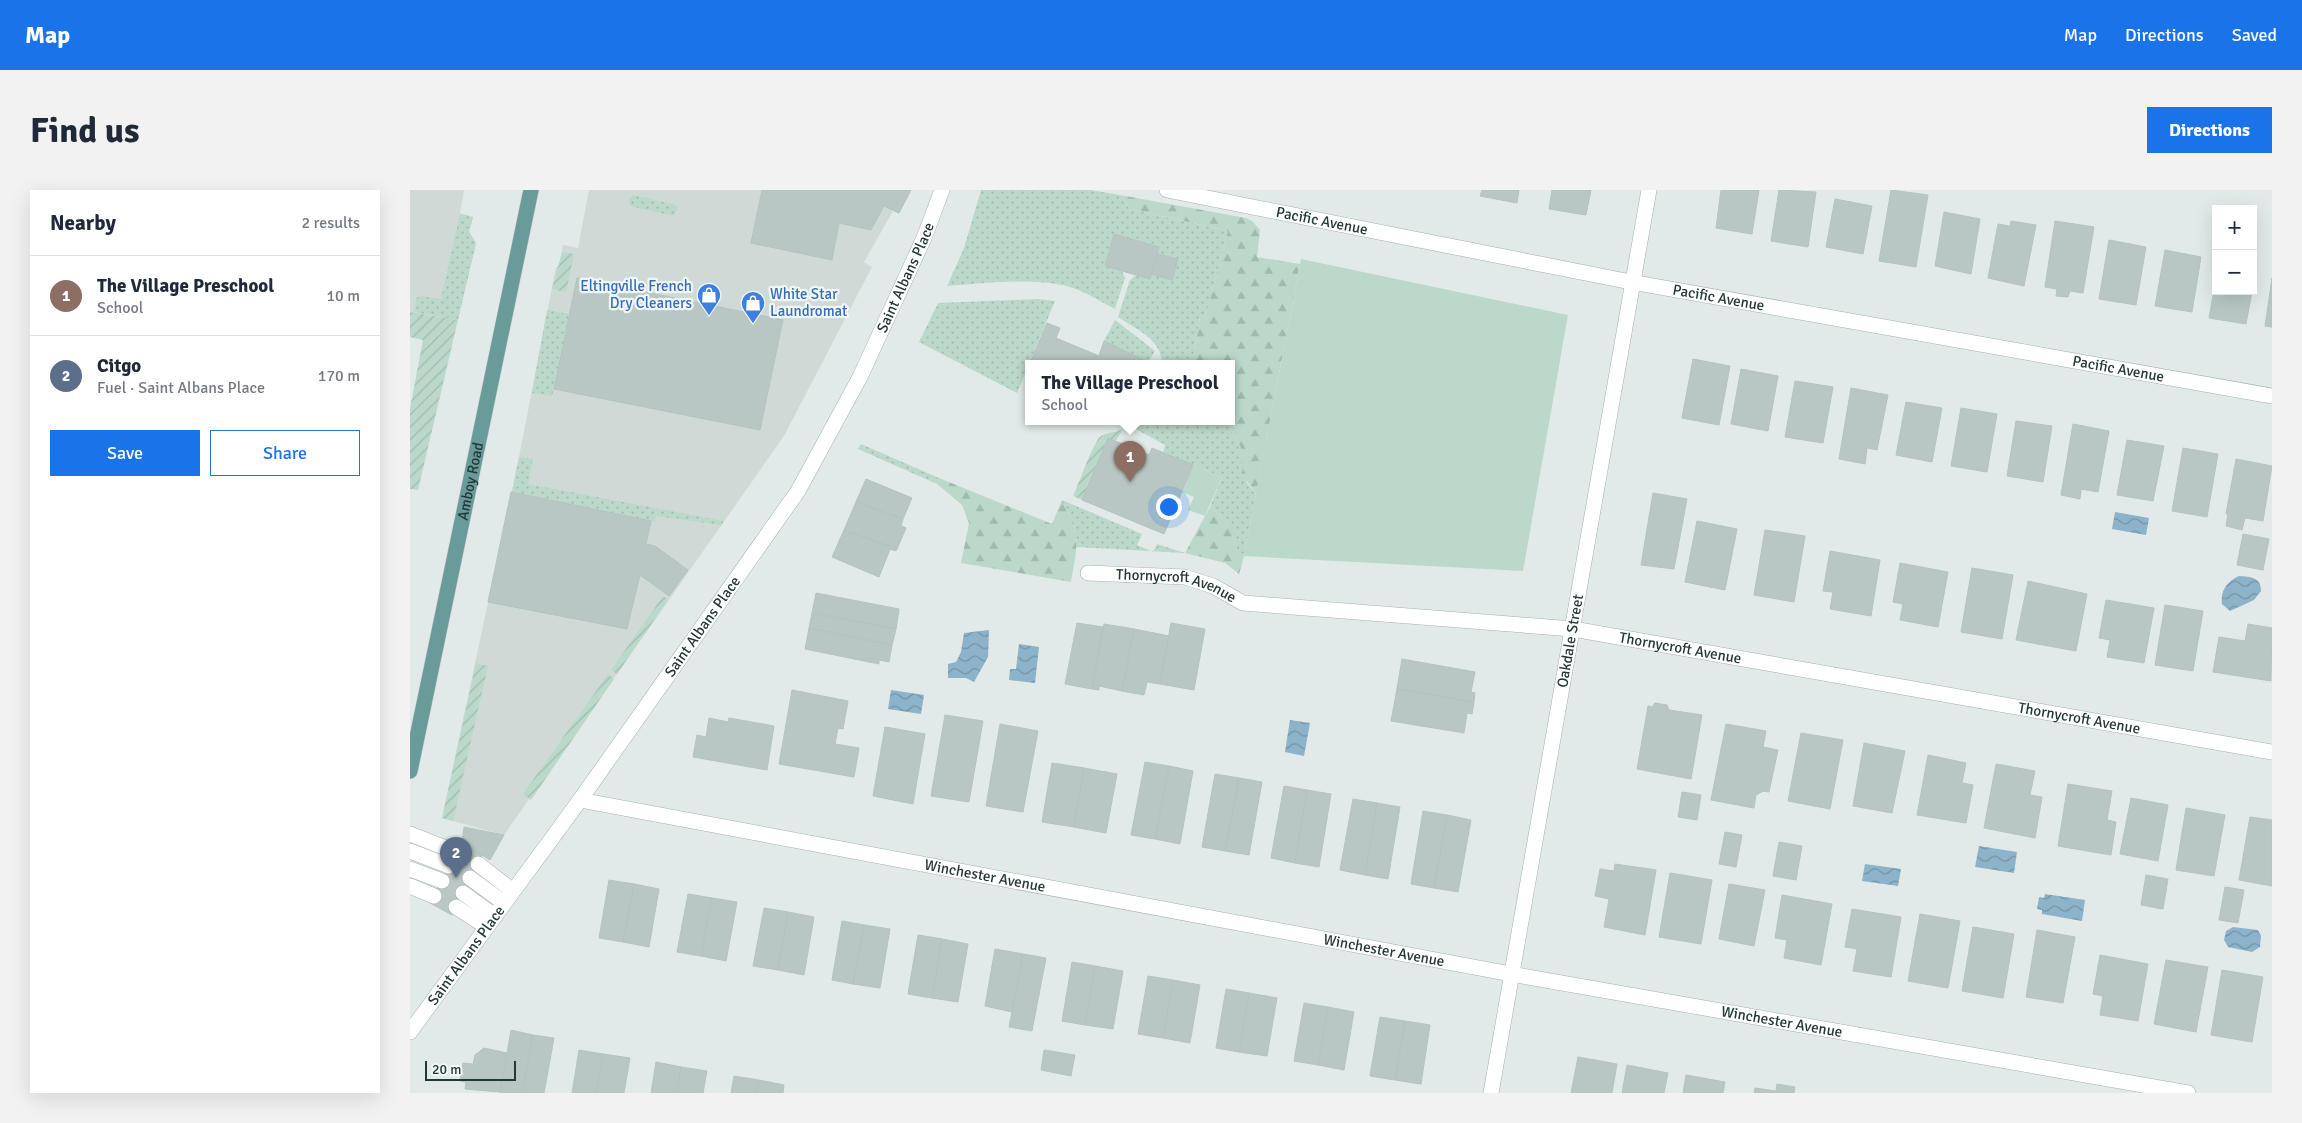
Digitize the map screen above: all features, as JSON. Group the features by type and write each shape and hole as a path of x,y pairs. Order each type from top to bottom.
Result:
{"main road":[{"name":"Amboy Road","path":"410,771 531,190"}],"street":[{"name":"Saint Albans Place","path":"410,1032 580,800 679,657 798,491 860,377 924,238 942,190"},
{"name":"Pacific Avenue","path":"1167,190 1631,282 2272,396"},
{"name":"Oakdale Street","path":"1491,1093 1573,629 1631,282 1649,190"},
{"name":"Thornycroft Avenue","path":"1088,573 1185,577 1212,586 1243,603 1573,629 2272,752"},
{"name":"Winchester Avenue","path":"580,800 1511,974 2188,1093"},
{"path":"410,834 456,852"},
{"path":"410,851 449,866"},
{"path":"478,864 509,897"},
{"path":"410,869 442,881"},
{"path":"470,878 509,897"},
{"path":"410,886 434,896"},
{"path":"463,892 491,921"},
{"path":"456,907 491,921"}],"shaded area":[{"path":"410,190 464,190 460,213 473,217 469,232 476,243 458,320 410,312"},
{"path":"589,190 911,190 899,213 893,211 864,262 872,267 784,436 504,835 442,818 519,457 556,267 559,267 563,245 578,248"}],"green space":[{"path":"981,190 1090,190 1120,195 1130,209 1228,231 1205,318 1200,316 1193,360 1162,360 1157,347 1152,341 1140,330 1118,317 1130,280 1136,275 1150,279 1151,274 1172,280 1178,259 1157,254 1159,247 1114,234 1105,266 1122,271 1125,278 1115,309 1082,292 1056,284 1026,281 947,286 964,248"},
{"path":"633,195 676,205 677,210 674,216 630,206 629,199"},
{"path":"1120,195 1246,218 1252,221 1260,230 1257,257 1300,264 1256,494 1243,475 1241,448 1227,425 1235,425 1235,360 1193,360 1200,316 1205,318 1228,231 1130,209"},
{"path":"460,214 473,217 469,232 476,243 458,320 414,312 416,298 420,296 441,299"},
{"path":"562,252 574,254 566,292 552,289"},
{"path":"1301,259 1568,315 1523,571 1244,556"},
{"path":"1038,299 1055,301 1031,360 1025,360 1025,374 1017,393 919,342 938,303"},
{"path":"547,310 569,314 552,396 532,393"},
{"path":"410,312 458,320 418,490 410,489 410,409 423,340 410,337"},
{"path":"1115,320 1155,351 1149,360 1144,360 1104,341"},
{"path":"1136,425 1227,425 1241,448 1247,483 1256,494 1244,556 1239,552 1222,517 1210,507 1222,477 1163,453 1165,445 1134,428"},
{"path":"1123,429 1116,441 1108,438 1082,500 1073,496 1098,439 1101,436"},
{"path":"861,444 939,478 937,484 858,449"},
{"path":"519,457 533,459 528,484 724,521 721,525 656,516 655,521 651,521 512,492"},
{"path":"1193,465 1222,477 1205,516 1188,510 1194,497 1182,492"},
{"path":"939,478 1052,524 1061,502 1073,521 1076,531 1076,550 1071,582 961,563 969,523 962,505 937,484"},
{"path":"1062,500 1142,534 1137,545 1151,551 1077,547 1074,523 1061,502"},
{"path":"1210,507 1230,526 1237,538 1239,552 1244,556 1239,574 1225,563 1185,553"},
{"path":"1157,544 1185,553 1153,551"},
{"path":"663,596 668,600 617,674 611,670"},
{"path":"476,663 488,666 453,821 442,818"},
{"path":"608,674 614,679 531,800 523,794"}],"water":[{"path":"2115,512 2149,518 2146,535 2112,529"},
{"path":"2239,576 2251,577 2257,580 2261,586 2261,591 2254,600 2230,611 2222,604 2222,594 2228,583"},
{"path":"989,630 988,657 974,682 966,678 948,678 948,664 956,662 961,652 964,633"},
{"path":"1019,644 1039,647 1035,683 1009,680 1010,669 1016,669"},
{"path":"891,690 924,695 921,714 888,709"},
{"path":"1290,720 1310,723 1304,756 1285,752"},
{"path":"1979,846 2017,852 2014,873 1975,867"},
{"path":"1865,864 1901,869 1898,886 1862,881"},
{"path":"2045,894 2085,900 2082,921 2042,914 2042,910 2037,909 2039,897 2044,898"},
{"path":"2233,927 2258,930 2261,936 2260,947 2252,952 2228,947 2224,940 2226,931"}],"building":[{"path":"762,190 911,190 899,213 884,206 871,230 839,223 832,260 751,243"},
{"path":"1482,190 1519,190 1517,203 1480,196"},
{"path":"1552,190 1591,190 1586,215 1549,209"},
{"path":"1721,190 1759,190 1752,234 1716,228"},
{"path":"1779,190 1816,192 1808,247 1771,241"},
{"path":"1891,190 1928,195 1916,267 1879,261"},
{"path":"1835,199 1872,206 1863,254 1826,247"},
{"path":"1944,212 1980,219 1971,274 1935,266"},
{"path":"2011,221 2036,225 2024,286 1988,278 1998,224 2010,226"},
{"path":"2055,221 2094,227 2083,293 2070,291 2068,297 2056,296 2057,289 2045,287"},
{"path":"1114,234 1159,247 1150,279 1105,266"},
{"path":"2109,240 2146,247 2136,305 2099,299"},
{"path":"2165,250 2201,257 2192,312 2155,306"},
{"path":"1157,254 1178,259 1172,280 1151,274"},
{"path":"577,278 783,320 760,430 554,389"},
{"path":"2272,278 2272,327 2265,326"},
{"path":"2213,295 2251,295 2246,324 2209,318"},
{"path":"1047,323 1060,328 1056,338 1099,356 1104,341 1144,360 1031,360"},
{"path":"1693,359 1730,366 1719,425 1682,418"},
{"path":"1741,369 1778,376 1768,431 1731,424"},
{"path":"1795,381 1833,387 1823,443 1785,437"},
{"path":"1851,388 1888,395 1877,450 1867,448 1865,464 1839,459"},
{"path":"1906,402 1942,408 1932,462 1896,455"},
{"path":"1961,408 1997,414 1987,472 1951,466"},
{"path":"2016,421 2052,426 2043,482 2007,476"},
{"path":"2073,424 2109,431 2098,492 2081,489 2080,499 2061,495"},
{"path":"1108,438 1149,455 1152,448 1193,465 1164,534 1082,500"},
{"path":"2127,440 2164,446 2153,501 2117,495"},
{"path":"2183,448 2218,454 2207,517 2172,511"},
{"path":"2236,459 2272,466 2263,521 2245,518 2242,530 2226,526 2228,514 2226,514"},
{"path":"866,479 912,498 903,519 856,502"},
{"path":"511,492 651,521 646,544 655,546 688,570 669,596 640,575 627,629 488,602"},
{"path":"1653,493 1687,499 1674,569 1641,565"},
{"path":"856,502 903,519 901,526 906,528 897,549 844,530"},
{"path":"1697,521 1737,529 1725,590 1685,582"},
{"path":"844,530 897,549 896,551 890,549 879,577 832,557"},
{"path":"1765,530 1805,536 1794,602 1754,595"},
{"path":"2243,534 2269,539 2263,570 2237,565"},
{"path":"1830,551 1880,560 1871,616 1830,609 1833,592 1823,591"},
{"path":"1900,563 1948,572 1938,627 1900,620 1903,604 1893,602"},
{"path":"1972,568 2013,575 2002,639 1961,632"},
{"path":"2028,581 2087,594 2076,651 2016,640"},
{"path":"816,593 899,609 896,629 812,613"},
{"path":"2106,600 2154,608 2144,663 2107,657 2110,640 2099,638"},
{"path":"2165,605 2203,611 2193,671 2155,665"},
{"path":"812,613 896,629 892,645 809,628"},
{"path":"1077,623 1103,627 1092,689 1065,684"},
{"path":"1171,623 1205,629 1194,690 1160,684"},
{"path":"1104,624 1134,629 1122,691 1099,686 1099,690 1092,689"},
{"path":"2248,624 2272,628 2271,681 2213,672 2219,637 2245,641"},
{"path":"809,628 892,645 889,662 879,660 879,664 805,649"},
{"path":"1134,629 1169,636 1160,684 1147,682 1144,695 1122,691"},
{"path":"1402,659 1475,672 1471,692 1475,693 1474,702 1397,689"},
{"path":"1397,689 1474,702 1472,714 1467,713 1464,733 1391,721"},
{"path":"792,690 848,701 843,729 838,728 835,744 859,748 854,777 779,764"},
{"path":"1655,703 1667,705 1669,710 1702,715 1691,779 1637,769 1648,706 1652,707"},
{"path":"945,715 983,721 969,802 931,796"},
{"path":"709,718 728,722 729,718 774,726 767,770 693,757 697,735 706,737"},
{"path":"1000,724 1038,731 1023,812 986,806"},
{"path":"1726,724 1766,731 1763,747 1778,750 1769,792 1763,791 1756,795 1754,808 1711,800"},
{"path":"885,727 925,734 913,804 873,796"},
{"path":"1801,733 1843,740 1830,809 1788,801"},
{"path":"1864,743 1905,751 1892,813 1853,806"},
{"path":"1928,755 1966,763 1962,783 1973,785 1966,823 1917,815"},
{"path":"1145,762 1169,766 1155,839 1131,835"},
{"path":"1052,763 1084,768 1074,827 1042,822"},
{"path":"1996,764 2035,771 2030,795 2042,797 2035,838 1984,828"},
{"path":"1169,766 1193,771 1180,844 1155,839"},
{"path":"1084,768 1117,774 1106,833 1074,827"},
{"path":"1215,774 1239,778 1225,851 1202,847"},
{"path":"1239,778 1262,782 1249,855 1225,851"},
{"path":"2068,784 2112,791 2107,820 2116,822 2111,855 2058,846"},
{"path":"1284,786 1307,790 1295,863 1271,858"},
{"path":"1307,790 1331,794 1319,867 1295,863"},
{"path":"1682,792 1701,795 1697,820 1678,817"},
{"path":"2131,798 2168,805 2158,861 2120,854"},
{"path":"1353,799 1377,803 1365,875 1340,870"},
{"path":"1377,803 1400,807 1388,879 1365,875"},
{"path":"2186,808 2225,815 2214,876 2176,870"},
{"path":"1423,811 1447,815 1434,888 1411,884"},
{"path":"1447,815 1471,820 1458,892 1434,888"},
{"path":"2250,817 2272,820 2272,886 2239,880"},
{"path":"464,827 504,835 490,860 462,843"},
{"path":"1725,832 1742,835 1736,867 1719,864"},
{"path":"1779,842 1802,846 1796,880 1773,876"},
{"path":"462,843 482,855 452,915 430,903"},
{"path":"1615,864 1656,870 1645,935 1604,927 1609,899 1595,896 1600,869 1614,871"},
{"path":"1670,873 1712,880 1701,944 1659,937"},
{"path":"2146,875 2168,879 2163,909 2141,905"},
{"path":"609,880 634,884 623,942 599,938"},
{"path":"634,884 659,889 649,947 623,942"},
{"path":"1729,884 1765,890 1754,946 1719,939"},
{"path":"2225,887 2244,890 2238,923 2219,920"},
{"path":"688,894 712,898 701,956 677,952"},
{"path":"1782,895 1832,904 1821,965 1784,958 1787,940 1775,938"},
{"path":"712,898 737,902 726,961 701,956"},
{"path":"764,908 788,912 778,970 753,966"},
{"path":"1852,909 1901,917 1891,977 1853,971 1857,949 1845,947"},
{"path":"788,912 814,917 804,975 778,970"},
{"path":"1920,914 1960,921 1948,988 1908,981"},
{"path":"842,921 864,925 853,984 832,980"},
{"path":"864,925 890,929 880,988 853,984"},
{"path":"1973,927 2014,934 2003,998 1962,991"},
{"path":"2037,930 2075,937 2063,1003 2026,997"},
{"path":"918,935 942,939 932,998 908,994"},
{"path":"942,939 968,944 958,1002 932,998"},
{"path":"995,949 1023,954 1012,1012 985,1006"},
{"path":"1023,954 1046,958 1032,1031 1009,1027"},
{"path":"2100,955 2148,964 2138,1021 2100,1015 2103,996 2093,994"},
{"path":"2166,960 2208,967 2196,1032 2154,1024"},
{"path":"1072,962 1095,966 1085,1025 1062,1021"},
{"path":"1095,966 1123,971 1113,1029 1085,1025"},
{"path":"2222,970 2263,977 2252,1042 2211,1035"},
{"path":"1148,976 1173,980 1163,1038 1138,1034"},
{"path":"1173,980 1200,985 1190,1043 1163,1038"},
{"path":"1226,989 1249,993 1239,1052 1216,1048"},
{"path":"1249,993 1277,998 1267,1056 1239,1052"},
{"path":"1304,1003 1328,1007 1318,1065 1294,1061"},
{"path":"1328,1007 1354,1012 1344,1070 1318,1065"},
{"path":"1380,1017 1405,1021 1395,1080 1370,1076"},
{"path":"1405,1021 1430,1025 1421,1084 1395,1080"},
{"path":"511,1030 533,1035 522,1093 500,1093"},
{"path":"533,1035 554,1038 544,1093 522,1093"},
{"path":"484,1048 507,1053 500,1092 465,1089 466,1082 460,1081 463,1063 473,1064 475,1055"},
{"path":"579,1050 603,1054 596,1093 572,1093"},
{"path":"1044,1050 1075,1055 1071,1076 1041,1070"},
{"path":"603,1054 630,1058 624,1093 596,1093"},
{"path":"1578,1057 1617,1064 1612,1093 1571,1093"},
{"path":"656,1062 681,1067 677,1093 651,1093"},
{"path":"1627,1065 1668,1073 1664,1093 1622,1093"},
{"path":"681,1067 707,1071 703,1093 677,1093"},
{"path":"1686,1075 1725,1082 1723,1093 1683,1093"},
{"path":"734,1076 759,1080 756,1093 731,1093"},
{"path":"759,1080 784,1085 783,1093 756,1093"},
{"path":"1777,1084 1795,1087 1794,1093 1754,1093 1755,1088 1776,1091"}],"tunnel":[{"path":"456,852 478,864"},
{"path":"449,866 470,878"},
{"path":"442,881 463,893"},
{"path":"434,896 456,907"}],"place":[{"name":"Eltingville French Dry Cleaners","path":"709,316"},
{"name":"White Star Laundromat","path":"753,324"},
{"name":"The Village Preschool","path":"1130,482"},
{"name":"Citgo","path":"456,878"}]}
